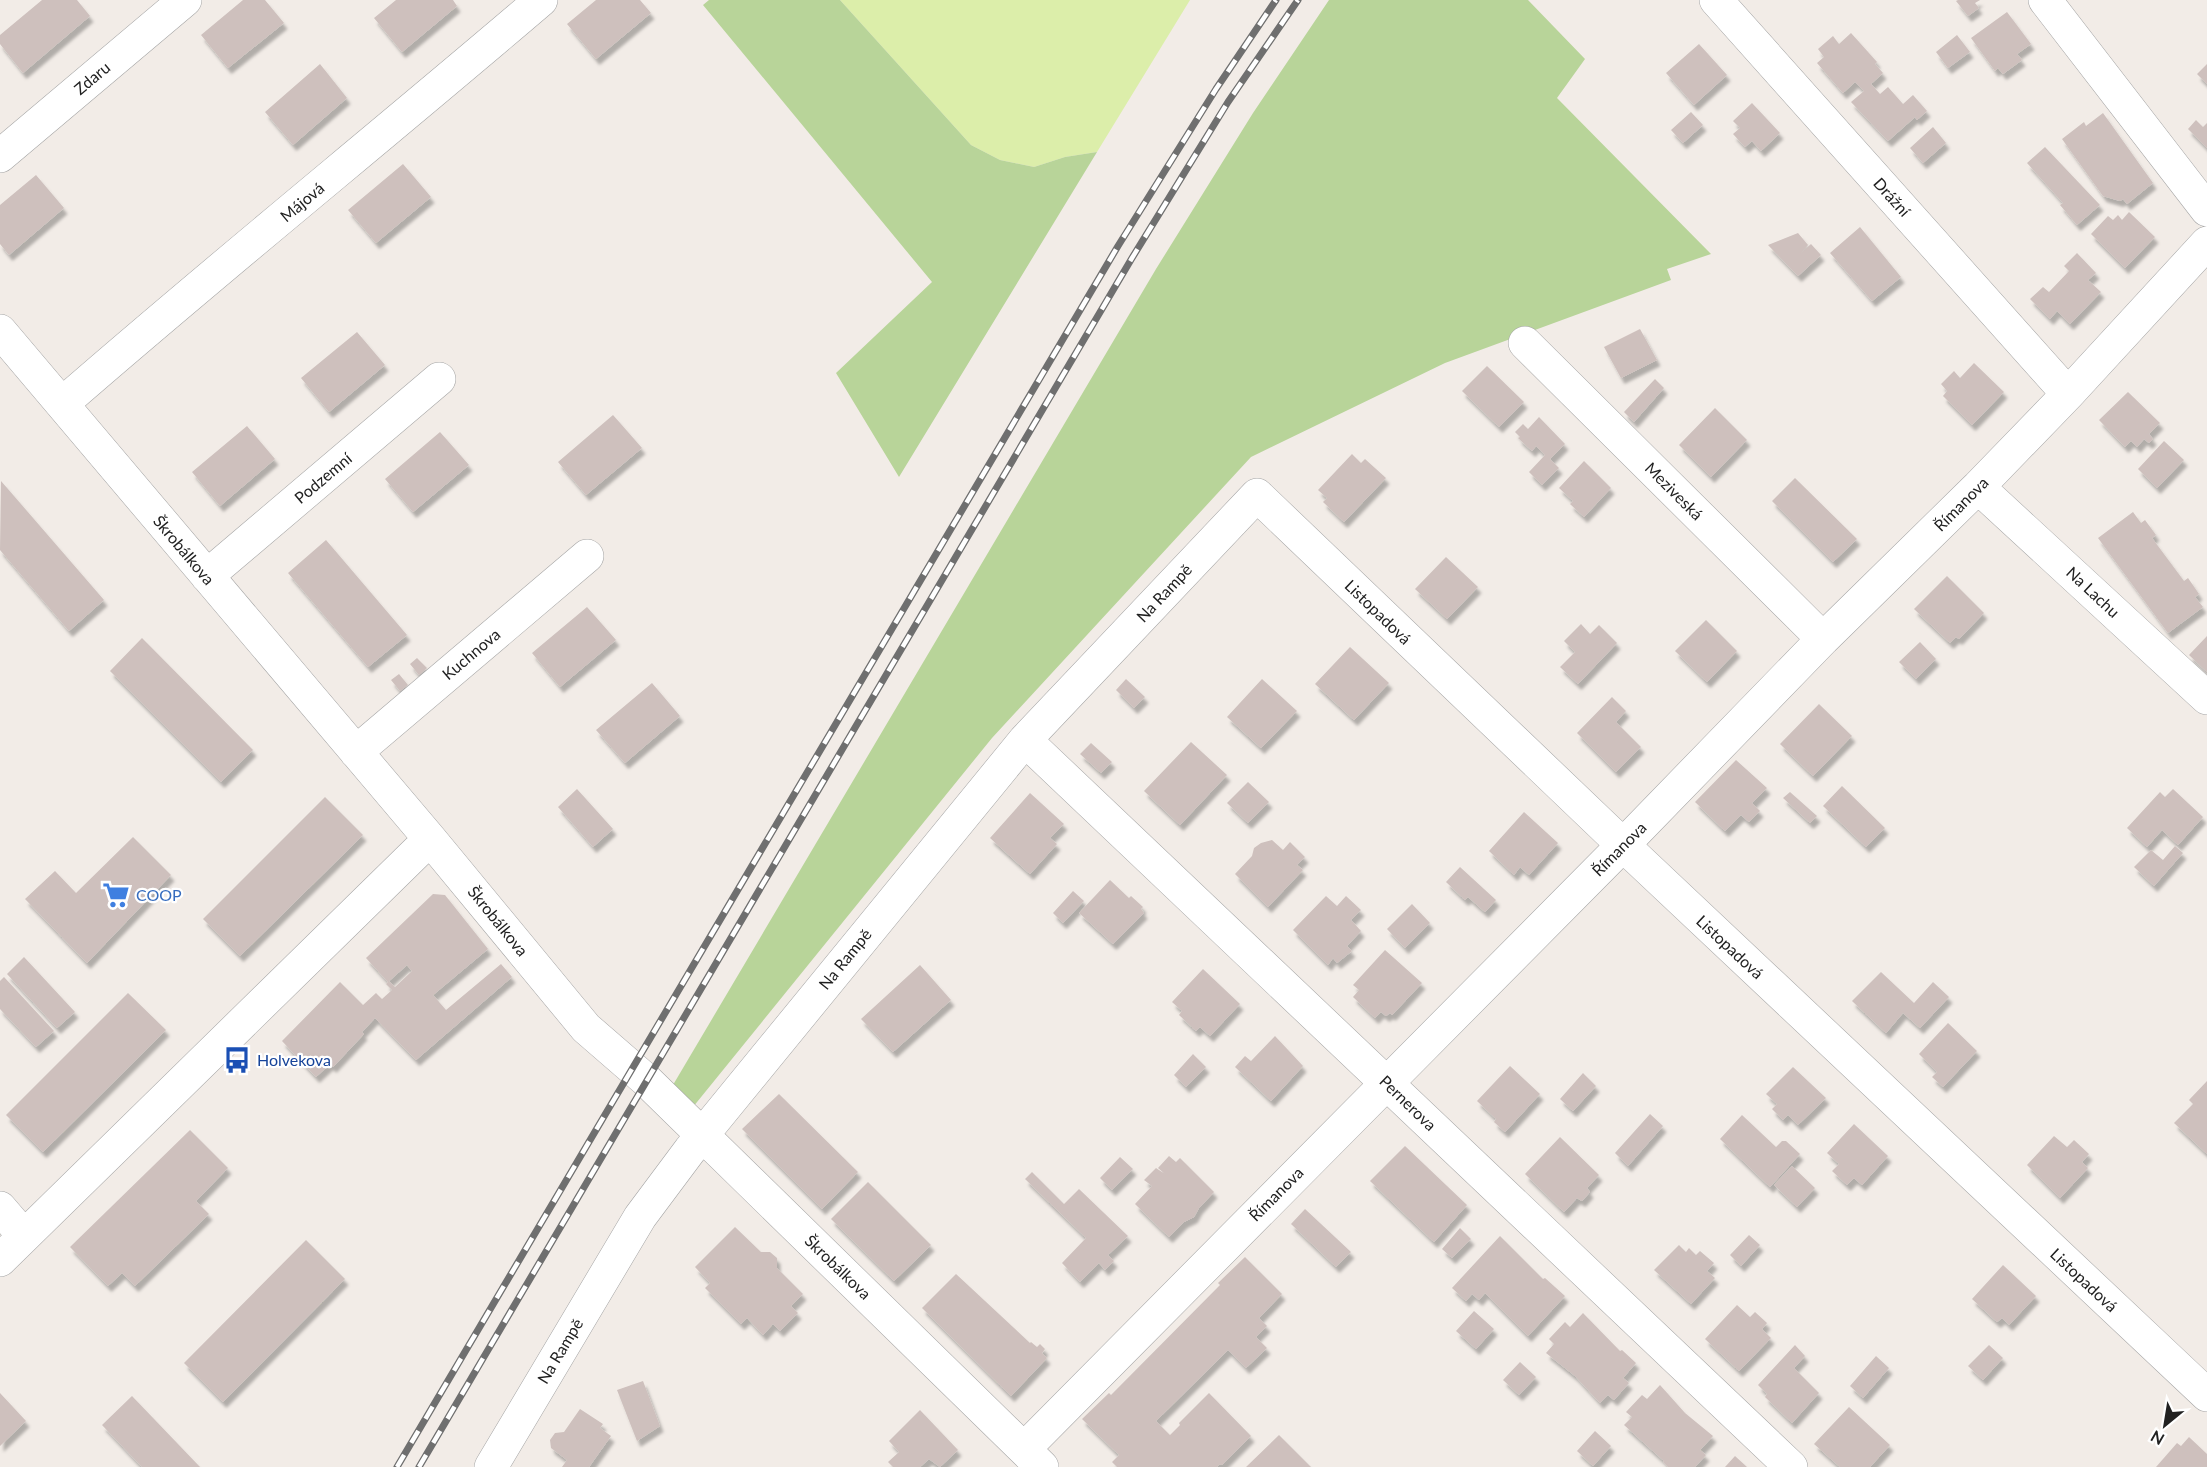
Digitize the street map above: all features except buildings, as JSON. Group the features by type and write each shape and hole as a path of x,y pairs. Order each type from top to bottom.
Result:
{"street":[{"name":"Zdaru","path":"0,156 185,0"},
{"name":"Májová","path":"62,404 185,297 295,208 542,0"},
{"name":"Drážní","path":"1716,0 2068,394"},
{"path":"2045,0 2207,210"},
{"name":"Římanova","path":"1033,1458 1387,1082 1623,845 1823,639 1978,487 2068,394 2207,243"},
{"name":"Škrobálkova","path":"0,331 430,839 586,1028 703,1134 1033,1458"},
{"name":"Meziveská","path":"1525,343 1823,639"},
{"name":"Podzemní","path":"207,576 439,379"},
{"name":"Na Lachu","path":"1978,487 2207,698"},
{"name":"Na Rampě","path":"491,1467 640,1217 703,1134 1025,740 1257,495"},
{"name":"Listopadová","path":"1257,495 1623,845 2207,1395"},
{"name":"Kuchnova","path":"356,752 587,555"},
{"name":"Pernerova","path":"1025,740 1791,1467"},
{"path":"0,1260 430,839"},
{"path":"0,1208 24,1236"}],"green space":[{"path":"709,0 840,0 971,145 1000,160 1034,167 1065,157 1097,152 899,477 836,373 932,282 703,5"},
{"path":"840,0 1190,0 1097,152 1065,157 1034,167 1000,160 971,145"},
{"path":"1329,0 1528,0 1585,59 1557,98 1711,254 1667,269 1671,280 1445,363 1251,457 992,738 693,1107 670,1090 1156,269 1253,113"}],"railway":[{"path":"397,1467 1118,246 1216,89 1276,0"},
{"path":"419,1467 1132,258 1228,102 1298,0"}],"place":[{"name":"COOP","path":"116,895"},
{"name":"Holvekova","path":"237,1060"}]}
